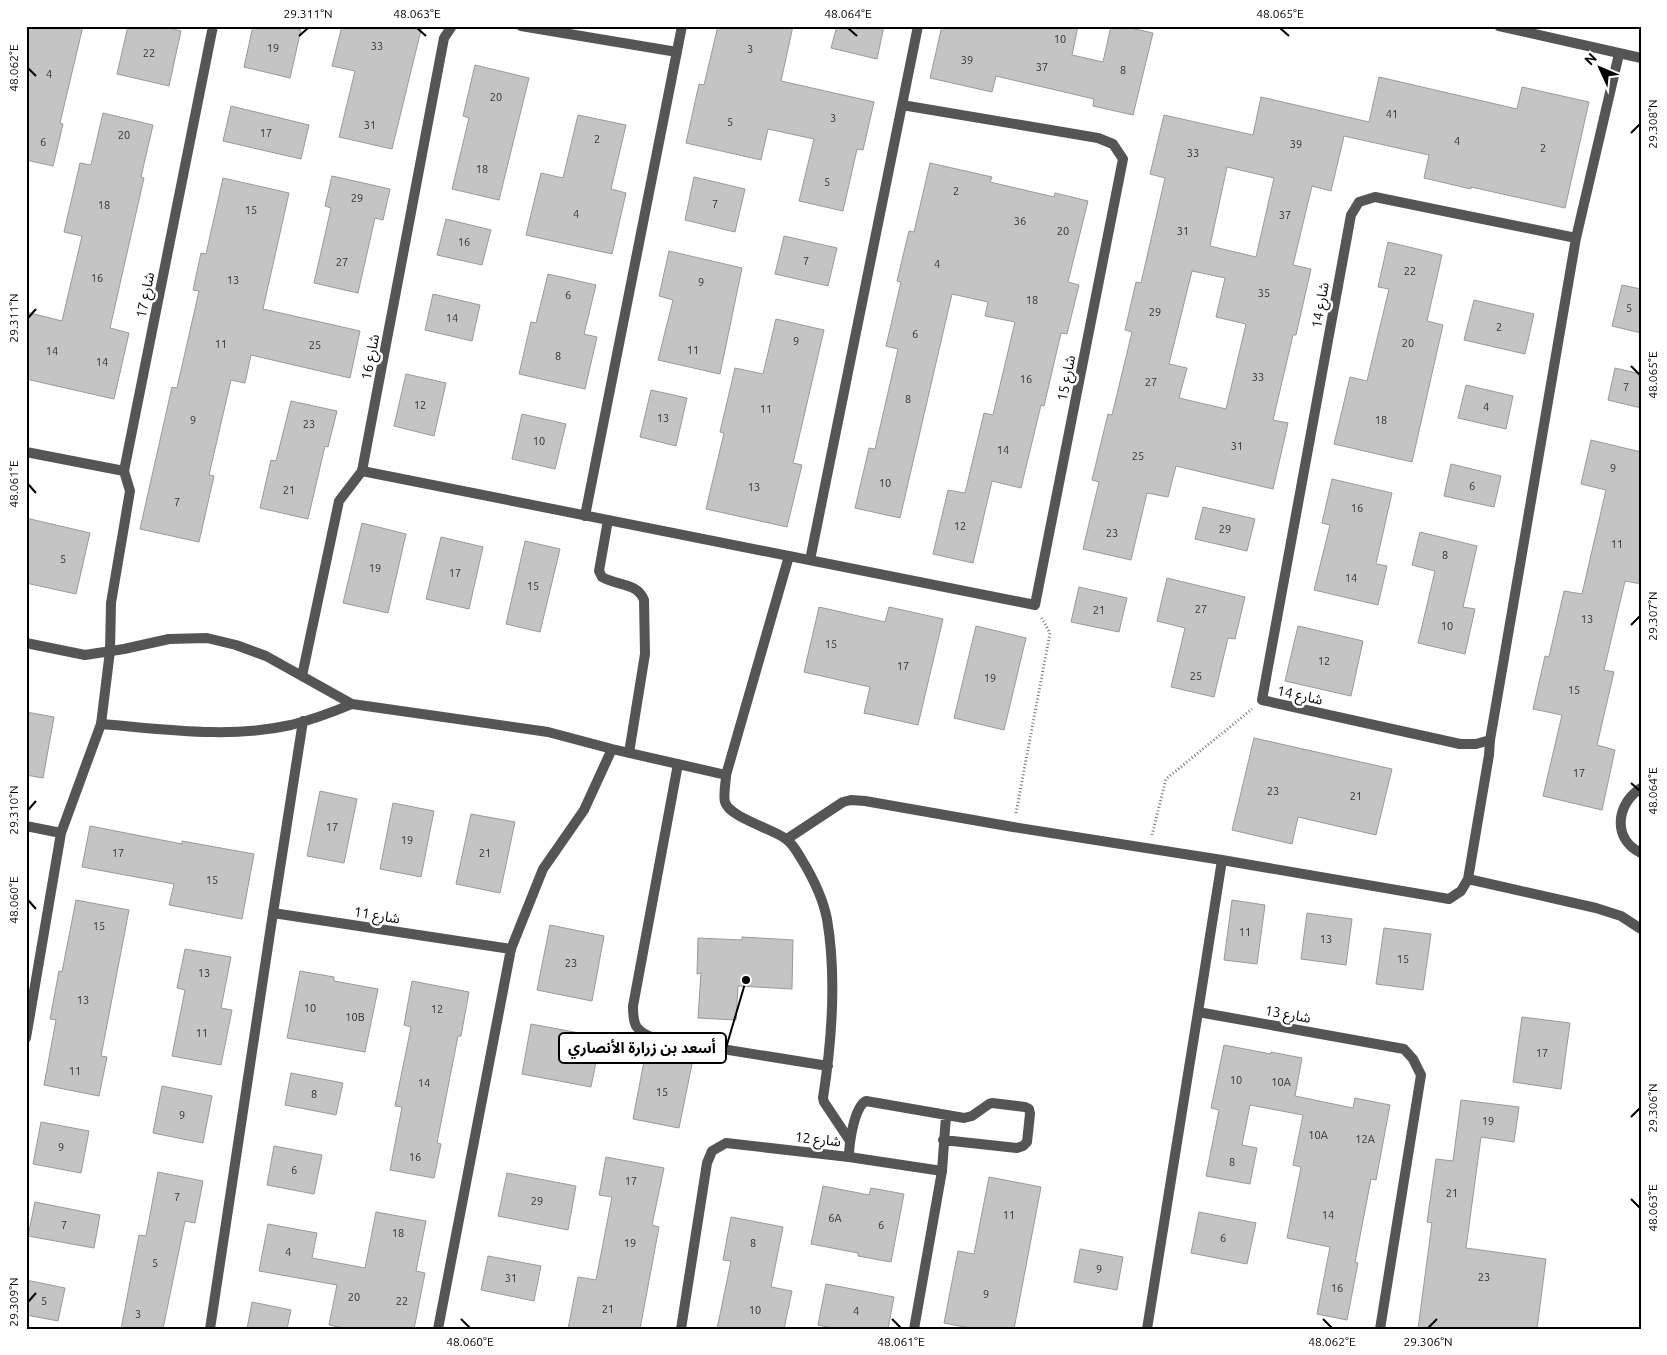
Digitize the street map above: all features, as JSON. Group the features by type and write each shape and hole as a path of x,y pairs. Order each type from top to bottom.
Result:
{"street":[{"name":"شارع 17","path":"124,471 213,26"},
{"name":"شارع 16","path":"362,471 444,38 452,26"},
{"path":"522,26 677,52"},
{"path":"585,516 682,26"},
{"path":"810,560 918,26"},
{"path":"1499,26 1641,58"},
{"path":"787,839 834,806 851,800 1449,899 1461,891 1468,879 1576,238 1619,54"},
{"name":"شارع 15","path":"902,105 1098,138 1113,144 1123,159 1034,605"},
{"name":"شارع 14","path":"1490,740 1476,744 1460,744 1262,700 1351,215 1359,202 1375,197 1576,238"},
{"path":"26,452 124,471 130,491 111,603 110,651 101,724 61,833 26,1038"},
{"path":"302,676 339,501 362,471 1034,605"},
{"path":"608,520 600,571 602,577 608,581 636,588 642,593 644,600 645,654 629,753"},
{"path":"789,556 726,775 725,802 730,809 787,839 802,858 817,887 827,918 831,954 832,995 824,1102 850,1141"},
{"path":"26,643 85,655 169,639 207,638 252,650 352,704 548,732 726,775"},
{"path":"101,724 202,732 261,730 292,725 352,704"},
{"path":"210,1329 303,721"},
{"path":"438,1329 511,949 543,869 584,810 612,749"},
{"path":"678,764 634,1006 633,1021 641,1032 654,1038 828,1066"},
{"path":"1641,788 1633,793 1626,802 1621,822 1623,833 1628,843 1641,853"},
{"path":"26,826 61,833"},
{"path":"1147,1329 1222,860"},
{"path":"1468,879 1596,908 1621,916 1641,929"},
{"name":"شارع 11","path":"273,913 511,949"},
{"name":"شارع 13","path":"1198,1012 1404,1049 1413,1059 1421,1075 1380,1329"},
{"path":"849,1156 850,1141 859,1106 866,1101 946,1116 967,1118 992,1104 1026,1107 1029,1109 1027,1142 1023,1146 1017,1148 943,1140"},
{"path":"914,1329 942,1171 946,1116"},
{"name":"شارع 12","path":"681,1329 707,1162 712,1151 726,1143 849,1156 942,1171"}],"path":[{"path":"1014,827 1050,633 1034,605"},
{"path":"1149,849 1166,779 1262,700"}],"building":[{"path":"26,26 83,26 60,123 63,124 53,166 26,160"},
{"path":"128,26 159,26 181,31 169,86 117,74"},
{"path":"253,26 286,26 301,30 290,78 244,67"},
{"path":"342,26 422,26 392,149 339,137 355,71 332,66"},
{"path":"718,26 793,26 781,81 874,102 863,150 857,149 843,211 799,201 814,139 768,129 761,160 686,143 699,84 704,85"},
{"path":"837,26 884,26 877,59 831,48"},
{"path":"942,26 1078,26 1072,55 1103,62 1111,26 1121,26 1153,33 1133,115 1093,106 1094,99 996,76 992,92 930,78"},
{"path":"475,65 529,78 499,200 452,189 469,118 463,116"},
{"path":"1379,77 1517,109 1522,87 1589,102 1565,208 1424,178 1429,155 1344,136 1331,191 1312,186 1293,265 1311,269 1296,335 1293,335 1273,420 1288,423 1273,489 1176,466 1168,497 1147,493 1131,560 1083,549 1099,482 1092,480 1108,414 1112,415 1132,332 1125,330 1136,282 1141,283 1165,178 1150,174 1164,115 1253,135 1261,97 1369,122","holes":["1227,167 1274,178 1256,257 1210,246","1192,271 1225,278 1216,317 1246,324 1226,409 1179,398 1187,368 1169,364"]},
{"path":"231,106 309,125 301,159 223,141"},
{"path":"103,113 153,125 141,177 144,178 110,328 129,333 114,399 26,379 26,312 62,321 82,236 64,232 80,163 91,165"},
{"path":"578,115 626,125 611,189 626,193 612,254 526,235 541,173 563,178"},
{"path":"930,163 992,177 990,182 1054,197 1055,193 1088,201 1068,282 1079,285 1067,334 1061,333 1044,406 1041,405 1021,488 992,481 973,563 933,554 948,490 965,493 984,413 993,415 1015,322 985,316 988,302 952,294 900,518 855,508 869,448 875,449 898,349 886,346 901,282 897,281 909,231 914,232"},
{"path":"332,176 390,189 383,220 375,218 358,293 314,283 331,208 325,206"},
{"path":"694,177 745,189 735,232 685,220"},
{"path":"223,178 289,193 263,309 360,331 350,378 251,355 245,383 231,380 209,475 214,476 199,542 140,529 172,387 177,388 199,291 193,290 201,253 206,254"},
{"path":"446,219 491,230 482,265 437,255"},
{"path":"784,236 837,248 828,286 775,274"},
{"path":"1388,242 1442,255 1427,321 1443,325 1412,462 1334,444 1350,377 1367,381 1389,289 1378,287"},
{"path":"669,251 742,268 720,374 658,360 673,300 659,296"},
{"path":"548,274 596,285 584,334 597,337 585,389 519,374 531,322 536,323"},
{"path":"1622,285 1641,289 1641,333 1612,326"},
{"path":"433,294 480,305 472,341 425,330"},
{"path":"1474,300 1534,314 1525,354 1464,340"},
{"path":"776,319 824,330 793,463 802,465 787,527 706,509 724,433 720,432 735,368 763,374"},
{"path":"1615,368 1641,374 1641,408 1608,400"},
{"path":"406,374 446,383 434,436 394,426"},
{"path":"1466,385 1513,396 1506,429 1458,418"},
{"path":"651,390 687,398 676,446 640,437"},
{"path":"291,401 337,411 328,447 325,446 308,519 260,508 271,460 276,461"},
{"path":"522,414 566,424 555,469 512,459"},
{"path":"1591,440 1641,452 1641,584 1625,581 1604,670 1614,672 1597,745 1615,750 1602,810 1543,796 1562,715 1533,709 1545,656 1549,657 1564,591 1582,594 1606,490 1581,484"},
{"path":"1451,464 1501,476 1494,507 1444,496"},
{"path":"1332,479 1392,493 1376,564 1387,566 1378,605 1314,590 1330,525 1322,523"},
{"path":"1203,507 1255,519 1247,551 1195,539"},
{"path":"26,518 90,533 76,594 26,583"},
{"path":"362,523 406,534 388,613 343,603"},
{"path":"1420,532 1477,546 1463,607 1475,609 1465,654 1418,643 1435,571 1412,565"},
{"path":"441,537 483,547 469,609 426,599"},
{"path":"525,541 560,549 540,632 506,624"},
{"path":"1167,578 1245,597 1235,639 1228,638 1214,697 1171,687 1185,628 1157,621"},
{"path":"1079,587 1127,598 1119,632 1071,622"},
{"path":"819,607 885,622 889,607 943,619 918,725 864,713 870,687 804,672"},
{"path":"976,626 1026,638 1004,730 954,718"},
{"path":"1298,626 1363,641 1351,696 1285,681"},
{"path":"26,712 54,717 43,778 26,775"},
{"path":"1254,738 1392,769 1376,835 1298,817 1292,844 1232,830"},
{"path":"320,791 357,799 344,863 307,856"},
{"path":"393,803 434,811 421,877 380,869"},
{"path":"471,814 515,822 500,893 456,884"},
{"path":"90,826 182,844 182,841 254,854 242,919 169,905 174,884 82,867"},
{"path":"76,900 129,910 101,1056 107,1057 99,1096 44,1085 56,1020 50,1019 59,971 62,972"},
{"path":"1232,900 1265,905 1257,964 1224,960"},
{"path":"1307,913 1352,919 1346,965 1301,959"},
{"path":"550,925 604,936 592,1001 537,990"},
{"path":"1384,928 1431,934 1423,990 1376,984"},
{"path":"742,937 793,940 792,989 738,986 736,1020 698,1018 701,973 697,974 698,938 742,940"},
{"path":"185,949 231,957 221,1008 232,1010 221,1065 172,1056 185,990 177,988"},
{"path":"300,971 334,977 334,981 378,989 365,1052 287,1038"},
{"path":"412,981 469,992 461,1036 458,1036 437,1143 441,1144 434,1178 390,1170 402,1107 395,1106 411,1027 404,1025"},
{"path":"1522,1017 1570,1023 1561,1089 1513,1082"},
{"path":"531,1024 601,1037 591,1087 522,1074"},
{"path":"1224,1045 1302,1058 1295,1096 1353,1108 1355,1098 1390,1105 1376,1180 1371,1179 1355,1262 1358,1263 1347,1320 1317,1314 1330,1247 1287,1238 1301,1167 1293,1165 1303,1115 1250,1105 1242,1145 1257,1148 1250,1184 1206,1176 1219,1110 1211,1108"},
{"path":"645,1056 692,1064 679,1128 633,1119"},
{"path":"291,1073 343,1083 336,1115 285,1105"},
{"path":"162,1086 212,1096 203,1143 153,1133"},
{"path":"1461,1100 1519,1107 1514,1142 1481,1137 1466,1248 1546,1259 1537,1329 1418,1329 1432,1223 1427,1222 1436,1159 1453,1161"},
{"path":"41,1122 89,1131 81,1173 33,1164"},
{"path":"274,1146 322,1155 314,1194 267,1185"},
{"path":"606,1157 664,1168 652,1225 659,1227 640,1329 568,1329 578,1277 596,1280 612,1197 599,1195"},
{"path":"158,1172 203,1181 195,1223 185,1221 163,1329 121,1329 139,1235 146,1236"},
{"path":"507,1173 576,1186 568,1230 498,1216"},
{"path":"989,1177 1041,1187 1014,1329 975,1329 944,1323 958,1251 974,1254"},
{"path":"823,1186 869,1195 871,1188 904,1194 891,1262 858,1256 858,1253 811,1244"},
{"path":"35,1202 100,1215 94,1248 28,1236"},
{"path":"376,1212 426,1221 416,1271 425,1273 414,1329 349,1329 329,1325 337,1285 259,1271 268,1224 317,1233 312,1258 365,1268"},
{"path":"1199,1212 1256,1223 1247,1264 1191,1253"},
{"path":"731,1217 783,1227 771,1287 792,1291 784,1329 717,1329 731,1261 723,1260"},
{"path":"1080,1249 1123,1257 1117,1290 1074,1282"},
{"path":"488,1256 541,1266 534,1301 481,1290"},
{"path":"26,1280 65,1288 58,1321 26,1315"},
{"path":"826,1284 894,1297 888,1329 838,1329 818,1325"},
{"path":"252,1302 291,1310 287,1329 247,1329"}],"place":[{"name":"أسعد بن زرارة الأنصاري","path":"746,980"}]}
